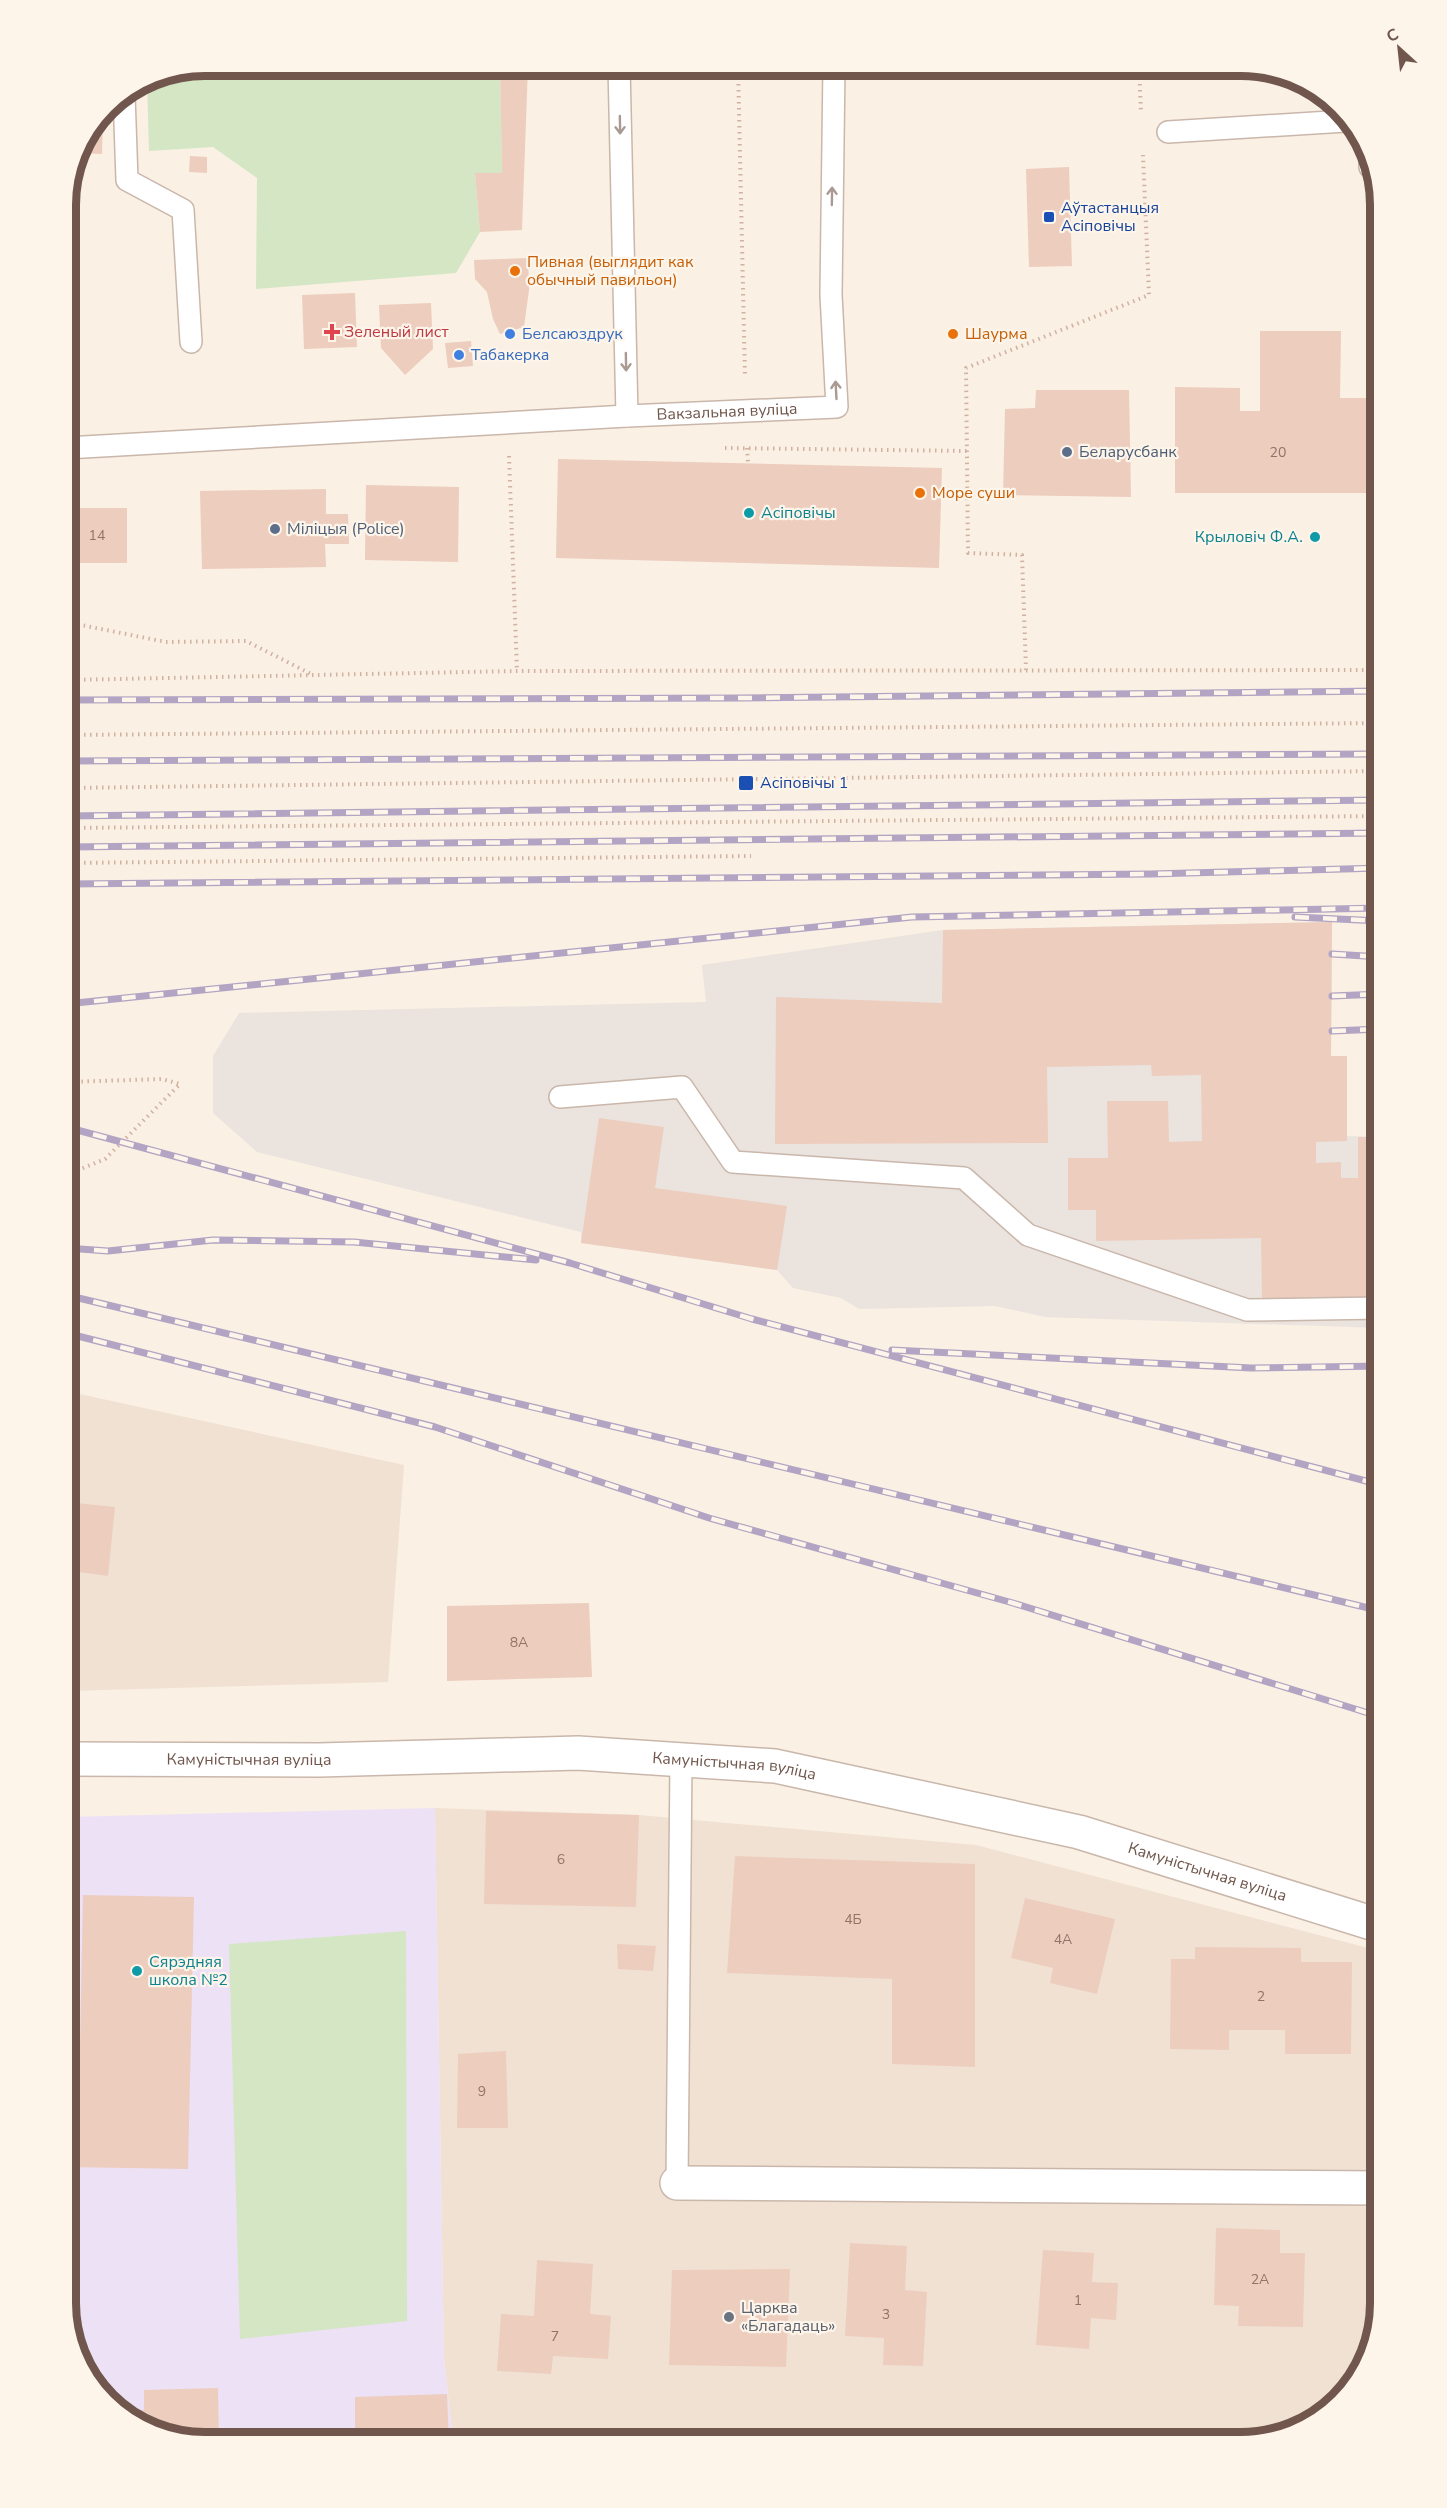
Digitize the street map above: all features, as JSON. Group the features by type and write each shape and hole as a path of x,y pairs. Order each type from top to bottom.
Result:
{"street":[{"name":"Камуністычная вуліца","path":"76,1759 319,1760 578,1753 775,1766 1079,1832 1370,1923"},
{"path":"676,2182 1370,2188"}],"lane":[{"path":"619,76 627,416"},
{"name":"Вакзальная вуліца","path":"77,447 627,416 837,407 831,295 834,77"},
{"path":"124,105 127,180 183,210 191,342"},
{"path":"1168,132 1338,121"},
{"path":"560,1098 682,1087 733,1162 964,1179 1028,1235 1247,1310 1370,1308"},
{"path":"676,2182 681,1759"}],"path":[{"path":"738,77 748,463"},
{"path":"1139,77 1141,124"},
{"path":"1026,670 1022,555 968,553 966,368 1149,296 1142,147"},
{"path":"508,423 518,671"},
{"path":"723,448 967,451"},
{"path":"77,623 166,642 246,641 316,676"},
{"path":"77,680 518,671 1370,670"},
{"path":"77,735 1370,723"},
{"path":"77,788 1370,771"},
{"path":"77,828 1370,816"},
{"path":"77,863 751,856"},
{"path":"77,1082 162,1079 180,1084 105,1159 77,1171"}],"shaded area":[{"path":"1332,922 1331,1056 1347,1056 1347,1136 1370,1137 1370,1328 1045,1317 995,1306 859,1309 841,1298 793,1288 777,1270 581,1243 581,1232 257,1152 213,1113 213,1056 239,1013 706,1002 702,965 943,930"},
{"path":"76,1393 404,1465 388,1682 76,1691"},
{"path":"435,1808 639,1815 976,1845 1370,1948 1370,2302 1366,2336 1353,2367 1338,2387 1313,2410 1283,2425 1241,2432 452,2431 444,2358"},
{"path":"435,1808 444,2358 452,2431 197,2431 181,2429 164,2425 134,2410 98,2374 83,2344 76,2302 76,1817"}],"green space":[{"path":"206,76 500,76 502,173 475,173 480,232 456,273 256,289 257,178 213,147 149,151 147,91 181,79"},
{"path":"406,1931 407,2321 240,2339 229,1944"}],"building":[{"path":"500,76 528,76 522,230 480,232 475,173 502,173"},
{"path":"103,129 102,154 87,153"},
{"path":"190,156 207,157 207,173 189,172"},
{"name":"Аўтастанцыя Асіповічы","path":"1069,167 1072,266 1029,267 1026,169"},
{"path":"528,258 529,290 524,327 500,334 493,319 487,292 475,279 474,260"},
{"path":"355,293 357,347 304,349 302,295"},
{"path":"431,303 433,349 405,375 381,348 379,305"},
{"path":"1260,331 1341,331 1340,398 1370,398 1370,493 1175,493 1175,387 1240,388 1240,411 1260,411"},
{"name":"Табакерка","path":"471,341 473,366 448,368 445,343"},
{"name":"Беларусбанк","path":"1036,390 1129,390 1131,497 1003,495 1005,409 1035,408"},
{"name":"Асіповічы","path":"558,459 942,468 939,568 556,558"},
{"path":"366,485 459,487 458,562 365,560"},
{"name":"Міліцыя (Police)","path":"326,489 326,514 348,514 349,544 325,544 326,567 202,569 200,491"},
{"path":"77,508 127,508 127,563 77,563"},
{"path":"1332,922 1331,1056 1347,1056 1347,1141 1316,1142 1316,1163 1341,1162 1341,1178 1358,1178 1358,1137 1370,1137 1370,1299 1262,1300 1261,1238 1096,1241 1096,1210 1068,1210 1068,1158 1108,1158 1107,1101 1168,1101 1169,1142 1202,1141 1201,1075 1152,1076 1151,1065 1047,1067 1048,1143 775,1144 776,997 942,1003 943,930"},
{"path":"599,1118 664,1127 655,1188 787,1206 777,1270 581,1243"},
{"path":"76,1503 115,1507 108,1576 79,1572 77,1593"},
{"path":"589,1603 592,1677 447,1681 447,1606"},
{"path":"486,1811 639,1815 636,1907 484,1904"},
{"path":"735,1856 975,1864 975,2067 892,2064 892,1979 727,1973"},
{"name":"Сярэдняя школа №2","path":"83,1895 194,1897 188,2169 76,2167 76,2045 80,2045"},
{"path":"1025,1898 1115,1919 1097,1994 1050,1983 1053,1968 1011,1958"},
{"path":"617,1944 656,1946 653,1971 618,1969"},
{"path":"1195,1947 1301,1948 1301,1962 1352,1962 1351,2054 1285,2054 1285,2030 1229,2030 1229,2050 1170,2049 1171,1959 1195,1959"},
{"path":"506,2051 508,2128 457,2128 458,2054"},
{"path":"1216,2228 1280,2230 1280,2253 1305,2253 1303,2327 1238,2326 1239,2306 1214,2305"},
{"path":"850,2243 907,2246 905,2290 927,2292 923,2366 883,2365 884,2338 845,2336"},
{"path":"1043,2250 1094,2253 1092,2282 1118,2283 1116,2320 1091,2318 1089,2349 1036,2345"},
{"path":"537,2260 593,2264 590,2314 611,2316 608,2359 553,2356 551,2374 497,2371 501,2314 534,2316"},
{"name":"Царква «Благадаць»","path":"790,2269 786,2367 669,2365 672,2270"},
{"path":"218,2388 219,2431 197,2431 164,2425 134,2410 144,2410 144,2390"},
{"path":"447,2394 449,2431 355,2431 355,2397"}],"railway":[{"path":"77,700 743,698 1370,691"},
{"path":"77,761 1370,754"},
{"path":"77,816 1370,800"},
{"path":"77,847 1370,833"},
{"path":"77,884 1151,874 1370,868"},
{"path":"77,1003 912,917 1370,908"},
{"path":"1295,917 1370,920"},
{"path":"1332,954 1370,956"},
{"path":"1332,996 1370,994"},
{"path":"1332,1031 1370,1029"},
{"path":"77,1130 570,1263 752,1319 1370,1482"},
{"path":"77,1249 108,1251 213,1240 354,1242 536,1260"},
{"path":"76,1298 1370,1608"},
{"path":"76,1336 435,1427 709,1518 1013,1603 1370,1714"},
{"path":"892,1350 1251,1368 1370,1366"}],"place":[{"name":"Аўтастанцыя Асіповічы","path":"1049,217"},
{"name":"Пивная (выглядит как обычный павильон)","path":"515,271"},
{"name":"Зеленый лист","path":"332,332"},
{"name":"Белсаюздрук","path":"510,334"},
{"name":"Шаурма","path":"953,334"},
{"name":"Табакерка","path":"459,355"},
{"name":"Беларусбанк","path":"1067,452"},
{"name":"Море суши","path":"920,493"},
{"name":"Асіповічы","path":"749,513"},
{"name":"Міліцыя (Police)","path":"275,529"},
{"name":"Крыловіч Ф.А.","path":"1315,537"},
{"name":"Асіповічы 1","path":"746,783"},
{"name":"Сярэдняя школа №2","path":"137,1971"},
{"name":"Царква «Благадаць»","path":"729,2317"}]}
